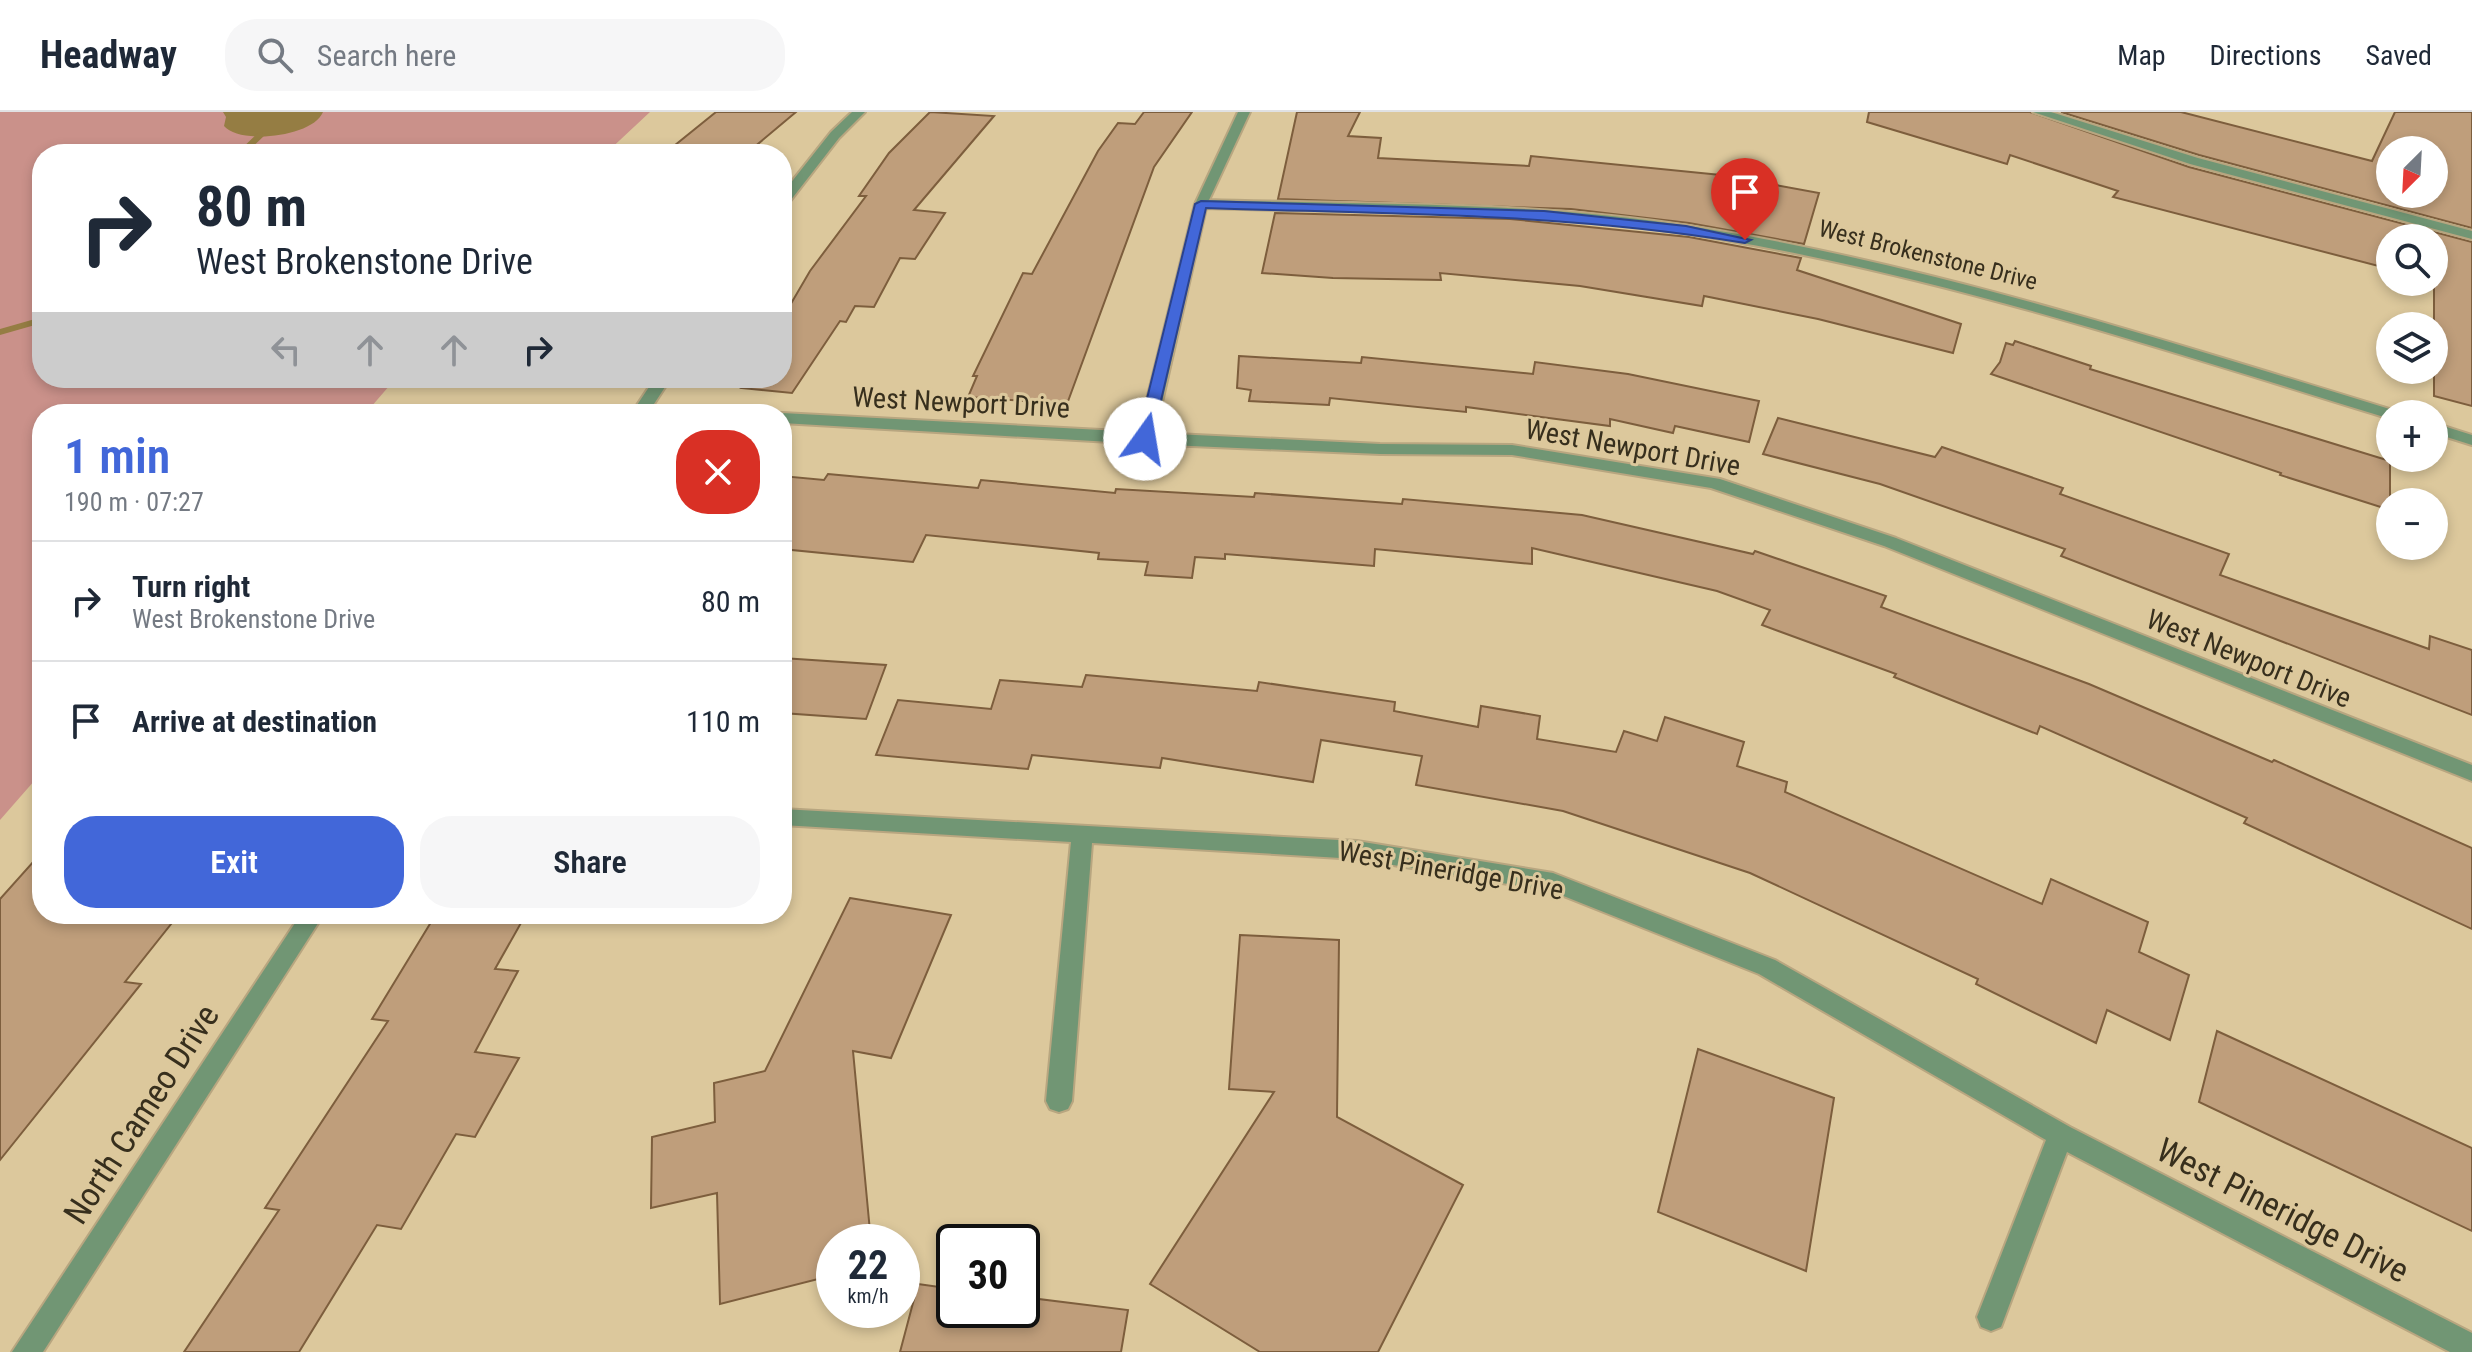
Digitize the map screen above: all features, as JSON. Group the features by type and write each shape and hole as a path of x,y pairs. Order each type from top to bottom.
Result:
{"street":[{"path":"792,189 835,135 859,112"},
{"path":"1145,439 1201,204 1244,112"},
{"path":"2039,112 2194,161 2472,235"},
{"name":"West Brokenstone Drive","path":"1201,204 1544,215 1686,229 1835,255 2003,296 2376,410"},
{"name":"West Newport Drive","path":"792,419 1145,439 1380,449 1512,450 1714,483 1890,542 2472,773"},
{"path":"2448,432 2472,440"},
{"name":"West Pineridge Drive","path":"792,818 1357,850 1553,882 1767,967 2061,1135 2472,1348"},
{"path":"1059,1101 1082,835"},
{"name":"North Cameo Drive","path":"26,1352 306,924"},
{"path":"1991,1317 2061,1135"}],"shaded area":[{"path":"0,112 650,112 616,144 32,144 32,388 387,388 374,404 32,404 32,783 0,820"},
{"path":"223,112 323,112 317,121 306,127 276,136 260,137 232,132 224,126 226,117"}],"building":[{"path":"716,112 796,112 758,144 676,144"},
{"path":"930,112 994,116 914,210 945,213 915,259 900,258 874,307 855,306 846,322 840,321 792,393 741,388 792,388 792,302 810,271 866,196 859,196 889,153"},
{"path":"1144,112 1192,112 1154,167 1067,404 968,397 977,376 973,376 1023,273 1032,274 1098,151 1118,123 1135,124"},
{"path":"1297,112 1360,112 1348,136 1381,138 1378,158 1529,166 1531,156 1721,175 1819,193 1804,244 1689,223 1571,209 1278,199"},
{"path":"1869,112 2030,112 2189,167 2404,224 2376,224 2376,265 2113,197 2118,191 2010,155 2007,164 1867,122"},
{"path":"2061,112 2181,112 2372,161 2376,152 2376,202 2199,155"},
{"path":"2395,112 2472,112 2472,228 2397,208 2448,208 2448,136 2384,136"},
{"path":"1275,213 1510,219 1689,237 1801,258 1797,270 1961,324 1953,353 1818,319 1704,296 1702,306 1580,286 1440,273 1441,280 1262,273"},
{"path":"2448,236 2472,242 2472,406 2434,396 2434,384 2448,384 2448,312 2434,312 2434,296 2448,296"},
{"path":"2015,341 2091,366 2090,369 2376,457 2376,472 2390,472 2390,488 2376,488 2376,506 1991,374 2000,362 2006,343 2013,345"},
{"path":"1239,356 1361,363 1362,357 1533,374 1535,362 1628,374 1759,401 1749,442 1675,426 1673,433 1610,419 1610,426 1466,407 1466,412 1330,398 1329,405 1249,401 1251,390 1237,388"},
{"path":"1778,418 1935,457 1942,447 2063,488 2060,494 2229,554 2220,575 2429,649 2430,636 2472,650 2472,715 2061,556 2065,549 1880,484 1763,454"},
{"path":"828,474 978,488 981,480 1115,493 1116,489 1254,497 1255,493 1402,504 1403,499 1582,515 1753,554 1755,551 1886,596 1881,607 2089,684 2272,762 2274,760 2472,848 2472,929 2244,823 2247,818 2040,726 2037,734 1894,677 1896,674 1762,625 1770,610 1717,591 1532,548 1532,564 1375,549 1374,566 1225,554 1225,559 1195,557 1192,578 1145,575 1148,562 1098,559 1099,553 926,535 913,562 792,550 792,477 824,480"},
{"path":"792,659 886,665 866,719 792,714"},
{"path":"1086,675 1257,691 1259,682 1395,702 1394,711 1478,727 1481,706 1540,716 1537,739 1616,752 1624,731 1657,741 1665,717 1744,742 1737,766 1787,782 1785,792 2042,904 2051,879 2148,922 2139,952 2189,975 2170,1040 2107,1010 2096,1043 1976,984 1978,979 1750,873 1563,811 1416,785 1422,756 1321,740 1313,782 1162,758 1160,768 1032,755 1028,769 876,755 898,700 991,709 1000,680 1082,687"},
{"path":"32,863 32,924 171,924 125,982 141,984 0,1160 0,899"},
{"path":"850,898 951,915 891,1058 853,1051 869,1224 816,1224 816,1280 720,1304 717,1193 651,1208 652,1137 715,1122 714,1083 765,1071"},
{"path":"430,924 520,924 495,969 518,971 475,1052 519,1058 475,1137 456,1134 401,1229 377,1225 299,1352 184,1352 279,1210 265,1208 388,1021 372,1019"},
{"path":"1240,935 1339,940 1337,1117 1463,1185 1378,1352 1260,1352 1150,1284 1274,1092 1229,1089"},
{"path":"2217,1031 2472,1148 2472,1231 2199,1102"},
{"path":"1698,1049 1834,1098 1806,1271 1658,1212"},
{"path":"920,1284 936,1286 936,1328 1040,1328 1040,1299 1128,1310 1121,1352 900,1352 906,1328 920,1328"}],"waterway":[{"path":"251,144 262,134"},
{"path":"0,332 32,323"}],"route":[{"path":"1145,439 1201,204 1544,215 1686,229 1745,240"}]}
